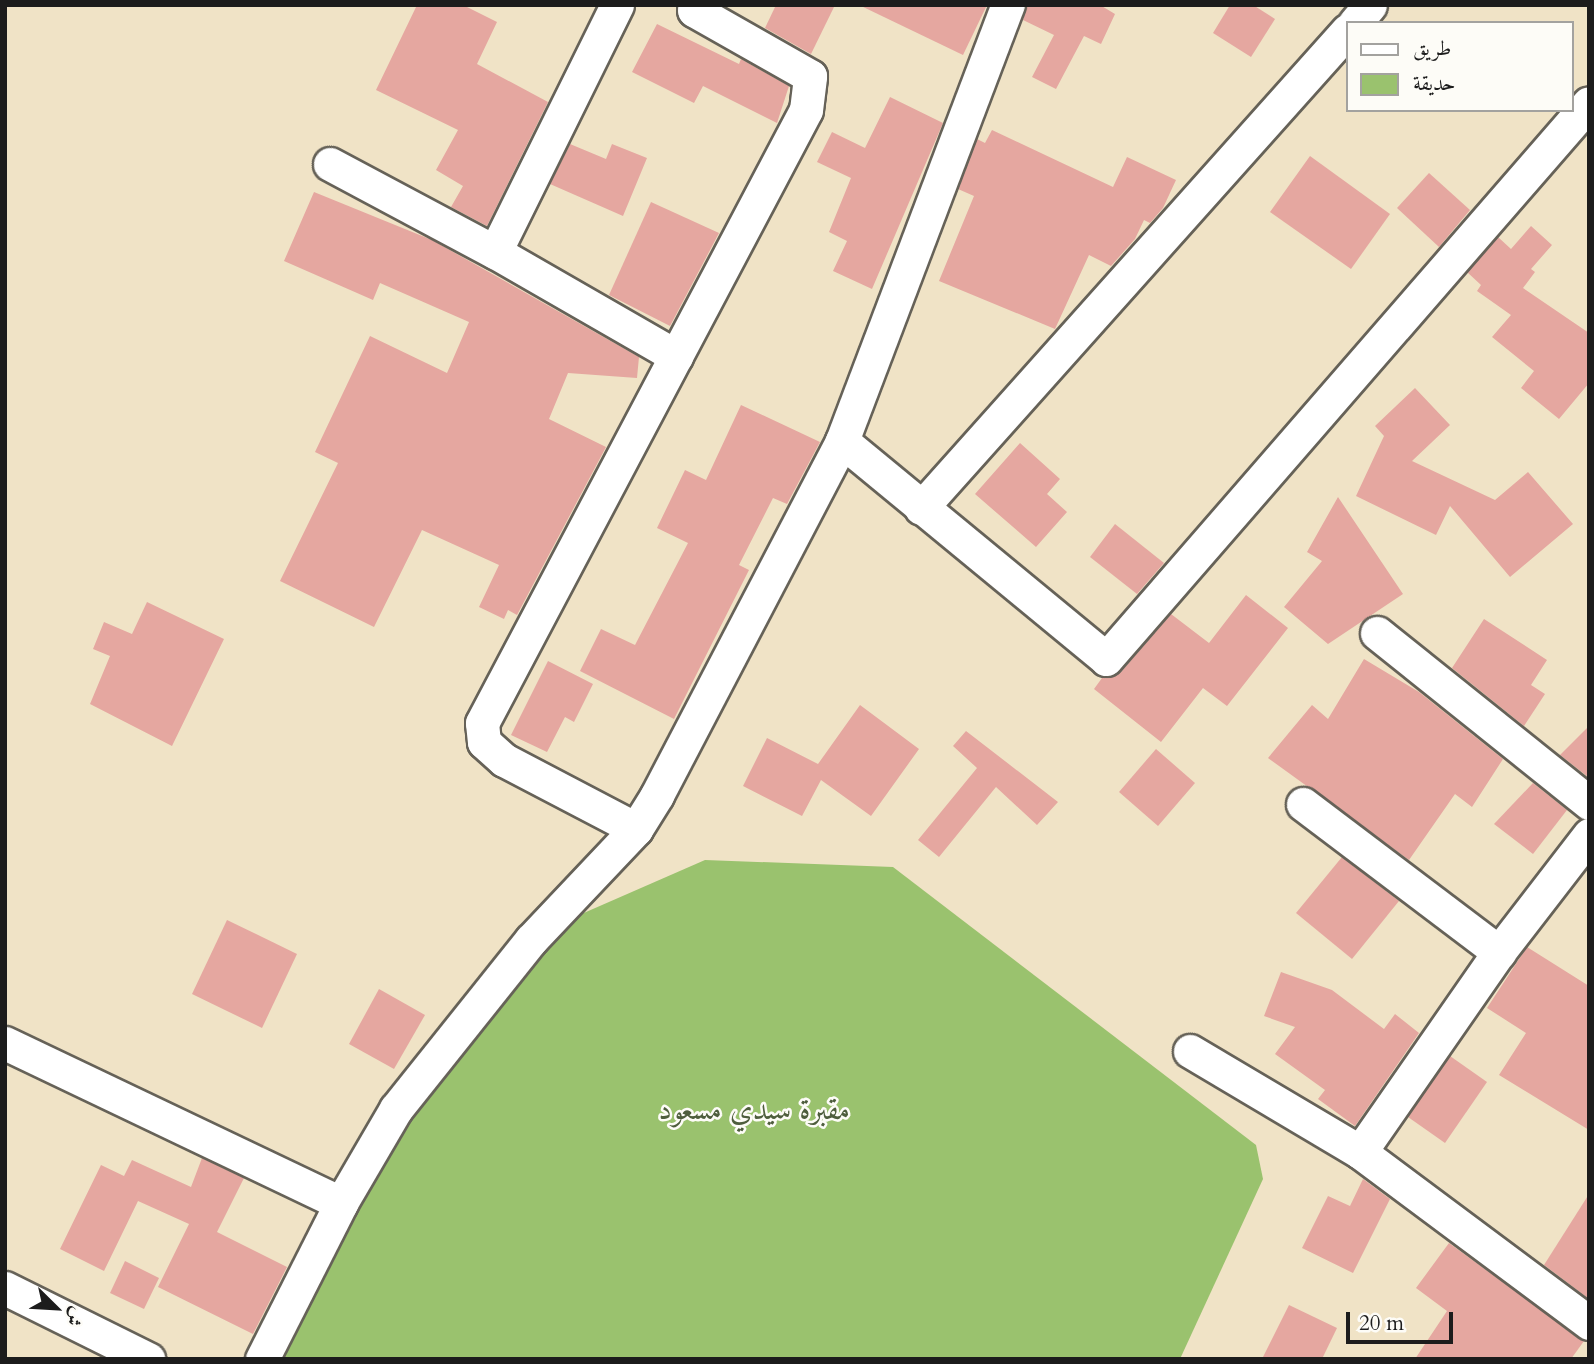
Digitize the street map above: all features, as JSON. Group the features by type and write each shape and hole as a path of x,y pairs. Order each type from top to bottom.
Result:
{"street":[{"path":"495,252 617,5"},
{"path":"262,1359 341,1203 405,1098 531,940 636,829 842,441 1008,5"},
{"path":"1356,21 1370,5"},
{"path":"636,829 504,760 484,741 482,723 806,110 811,89 810,76 691,7"},
{"path":"921,508 1346,32"},
{"path":"842,441 1106,659 1589,103"},
{"path":"330,164 410,211 495,252 676,356"},
{"path":"1377,633 1589,803"},
{"path":"1303,804 1499,952"},
{"path":"1360,1152 1499,952 1589,835"},
{"path":"5,1043 341,1203"},
{"path":"1190,1051 1360,1152 1589,1323"},
{"path":"5,1288 148,1359"}],"green space":[{"name":"مقبرة سيدي مسعود","path":"705,860 893,867 1256,1145 1263,1179 1180,1359 251,1359 321,1221 538,933"}],"building":[{"path":"417,5 463,5 497,22 477,64 548,102 487,226 451,207 463,186 436,170 458,130 376,90"},
{"path":"776,5 835,5 811,54 765,28"},
{"path":"859,5 987,5 963,55"},
{"path":"1027,5 1100,5 1115,14 1101,44 1084,36 1056,89 1032,77 1054,35 1023,20"},
{"path":"1230,5 1253,5 1275,19 1251,57 1213,33"},
{"path":"657,24 739,64 741,59 789,86 777,123 703,86 694,103 632,72"},
{"path":"890,97 943,123 872,289 833,271 847,241 829,232 851,178 817,162 832,132 865,148"},
{"path":"992,130 1113,187 1127,157 1176,180 1163,208 1150,223 1144,220 1135,239 1111,266 1089,255 1055,329 939,281 974,196 958,189 977,139 985,143"},
{"path":"570,144 606,159 612,144 647,158 623,216 550,184"},
{"path":"1310,156 1390,214 1351,269 1270,212"},
{"path":"1429,173 1470,210 1439,247 1397,208"},
{"path":"314,192 432,240 639,357 637,378 568,373 549,419 606,447 517,615 508,610 504,619 479,607 499,565 422,530 374,627 280,581 338,463 315,452 370,336 447,373 469,322 380,283 373,300 284,261"},
{"path":"651,202 719,233 670,326 609,295"},
{"path":"1531,226 1552,245 1531,269 1535,272 1523,288 1589,333 1589,383 1559,419 1521,388 1534,371 1492,337 1511,315 1477,291 1481,285 1467,272 1498,237 1511,249"},
{"path":"1415,388 1450,425 1412,461 1495,500 1528,472 1573,524 1510,577 1450,506 1436,535 1356,496 1384,436 1375,426"},
{"path":"741,405 820,442 787,504 773,498 739,565 749,570 674,719 580,671 601,629 635,645 688,543 657,528 685,470 706,480"},
{"path":"1020,443 1060,479 1047,494 1067,512 1036,547 975,494"},
{"path":"1338,497 1403,594 1328,644 1284,607 1322,561 1307,552"},
{"path":"1115,524 1164,563 1137,594 1090,557"},
{"path":"1246,595 1288,628 1227,706 1203,688 1161,742 1094,689 1102,678 1121,672 1171,614 1209,643"},
{"path":"147,602 224,639 172,746 90,704 110,656 93,649 104,622 132,634"},
{"path":"1484,619 1547,660 1531,685 1545,694 1524,726 1452,668"},
{"path":"1364,659 1419,692 1503,759 1472,807 1455,794 1409,860 1268,758 1312,705 1328,719"},
{"path":"548,661 593,684 574,722 565,717 547,752 511,735"},
{"path":"860,705 919,749 871,816 821,780 802,816 743,786 767,738 818,764"},
{"path":"1589,726 1589,776 1588,777 1560,755"},
{"path":"966,731 1058,802 1037,825 996,787 939,857 918,840 977,768 953,746"},
{"path":"1156,749 1195,783 1158,826 1119,792"},
{"path":"1533,783 1567,810 1533,854 1494,824"},
{"path":"1342,857 1399,901 1352,959 1296,913"},
{"path":"227,920 297,954 262,1028 192,994"},
{"path":"1527,947 1589,986 1589,1130 1499,1075 1526,1033 1487,1008"},
{"path":"1281,972 1332,990 1384,1029 1395,1014 1419,1033 1355,1126 1318,1099 1325,1090 1275,1054 1295,1027 1264,1016"},
{"path":"379,989 425,1015 394,1069 349,1044"},
{"path":"1450,1056 1487,1082 1445,1143 1408,1117"},
{"path":"202,1158 244,1178 217,1232 287,1267 253,1334 158,1287 189,1224 138,1201 104,1271 60,1249 101,1165 124,1176 132,1160 191,1187"},
{"path":"1363,1179 1390,1199 1353,1273 1302,1248 1328,1196 1350,1206"},
{"path":"1589,1194 1589,1299 1544,1265"},
{"path":"1449,1243 1584,1341 1571,1359 1415,1359 1447,1311 1416,1288"},
{"path":"125,1261 159,1278 144,1309 110,1293"},
{"path":"1289,1305 1337,1328 1322,1359 1262,1359"}]}
